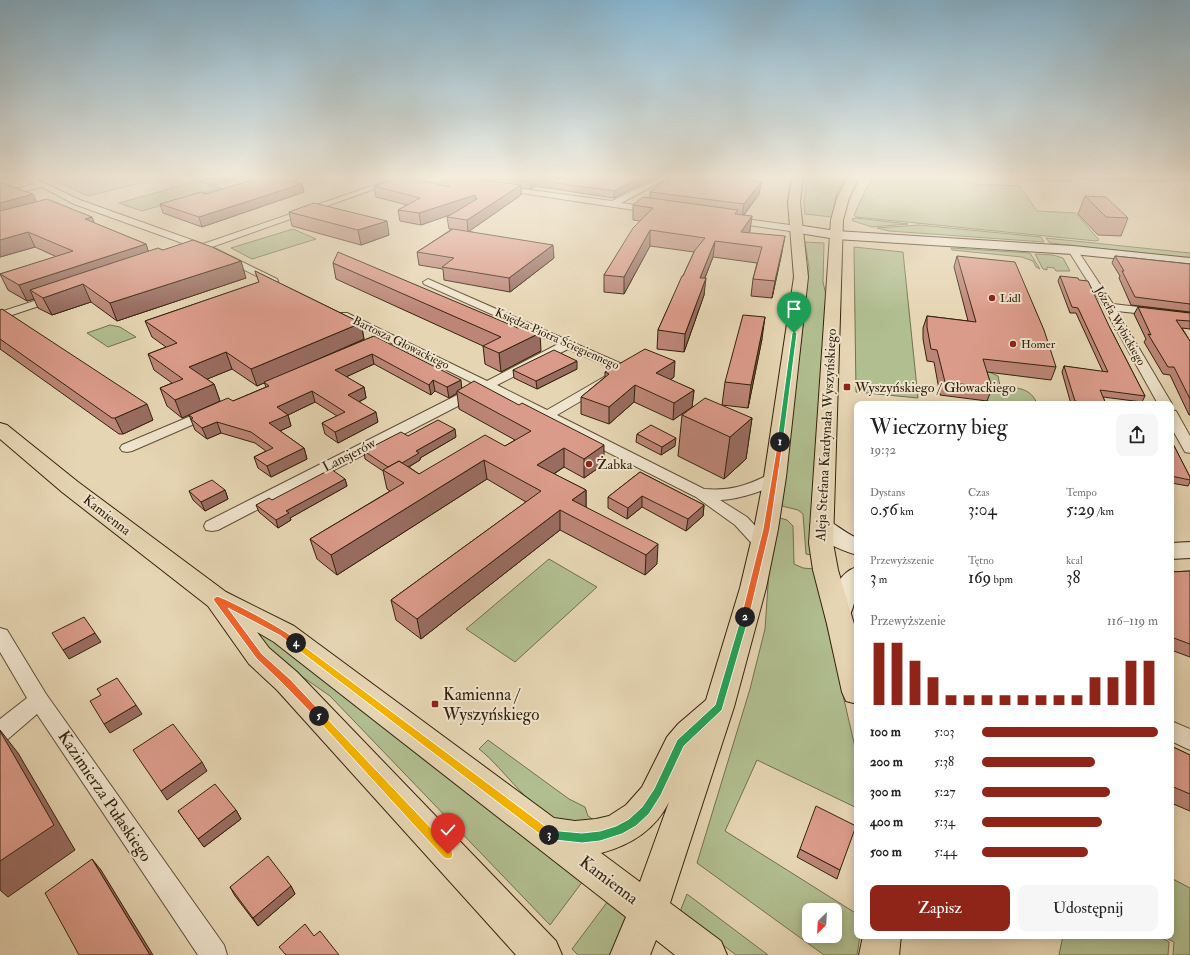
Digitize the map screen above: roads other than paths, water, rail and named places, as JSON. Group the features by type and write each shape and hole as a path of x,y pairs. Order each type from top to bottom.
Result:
{"main road":[{"path":"630,955 648,910 719,707 751,595 763,545 775,477 801,277 802,261 796,223"},
{"name":"Aleja Stefana Kardynała Wyszyńskiego","path":"837,223 821,543 824,564 854,680"},
{"name":"Kamienna","path":"0,429 70,487 217,599 284,634 707,955"},
{"name":"Kamienna","path":"217,599 259,656 286,681 542,955"},
{"path":"550,835 582,838 600,836 619,830 633,822 645,811 657,792 680,743 719,707"},
{"path":"879,955 882,939"}],"street":[{"path":"134,223 202,247 283,286"},
{"path":"186,253 272,223"},
{"path":"756,223 836,232 1040,244 1073,250 1190,262"},
{"name":"Józefa Wybickiego","path":"1073,250 1109,307 1163,401"},
{"name":"Księdza Piotra Ściegiennego","path":"428,282 625,370 547,415"},
{"path":"0,316 68,293"},
{"path":"1109,307 1190,316"},
{"name":"Bartosza Głowackiego","path":"332,310 486,384 702,494 741,521 763,545"},
{"path":"371,342 385,336"},
{"name":"Lansjerów","path":"212,526 486,384 568,344"},
{"path":"127,448 220,408"},
{"path":"1174,420 1190,449"},
{"name":"Bartosza Głowackiego","path":"702,494 740,494 754,489 775,477"},
{"path":"821,526 841,541 854,546"},
{"path":"1174,551 1190,550"},
{"path":"838,614 846,590 854,579"},
{"name":"Kazimierza Pułaskiego","path":"0,635 39,700 214,955"},
{"path":"0,732 39,700"},
{"path":"1174,732 1190,740"}],"place":[{"name":"Lidl","path":"992,298"},
{"name":"Homer","path":"1013,344"},
{"name":"Wyszyńskiego / Głowackiego","path":"847,387"},
{"name":"Żabka","path":"589,464"},
{"name":"Kamienna / Wyszyńskiego","path":"435,704"}]}
